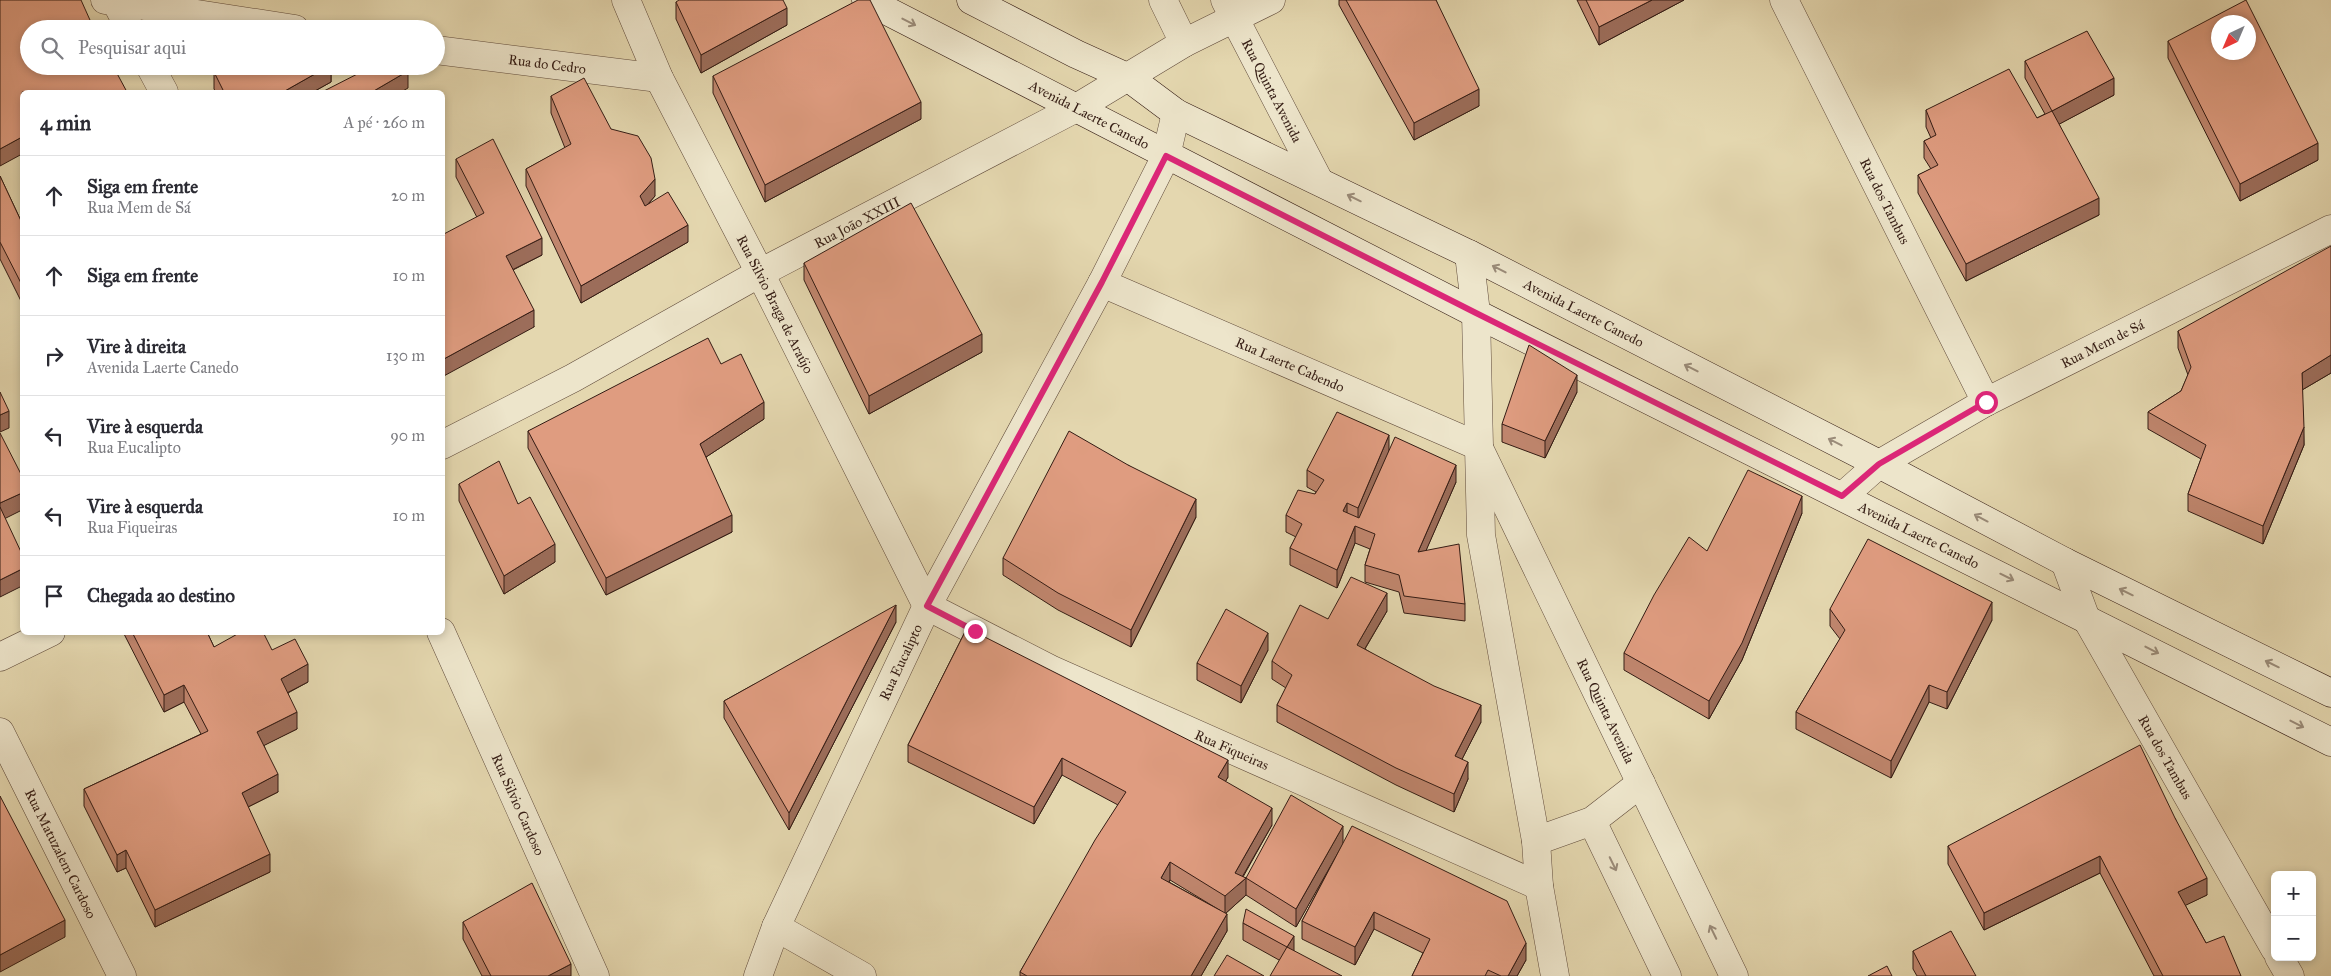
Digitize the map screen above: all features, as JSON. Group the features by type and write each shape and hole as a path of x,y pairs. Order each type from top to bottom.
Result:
{"street":[{"name":"Rua Silvio Braga de Araújo","path":"626,0 659,78 760,273 927,606"},
{"name":"Avenida Laerte Canedo","path":"866,0 1078,107 1166,156 2084,616 2331,742"},
{"name":"Avenida Laerte Canedo","path":"971,0 1076,54 1129,78 1176,113 1470,254 1879,464 2065,562 2331,693"},
{"path":"1163,0 1184,43"},
{"name":"Rua João XXIII","path":"445,443 573,378 760,273 1078,107 1129,78 1184,43 1230,9 1271,0"},
{"name":"Rua dos Tambus","path":"1784,0 1986,402"},
{"path":"110,1 124,20"},
{"path":"110,1 236,20"},
{"name":"Rua Quinta Avenida","path":"1230,9 1319,181"},
{"name":"Rua do Cedro","path":"445,51 659,78"},
{"path":"155,75 163,90"},
{"name":"Rua Eucalipto","path":"758,976 776,927 927,606 1102,282 1166,156 1176,113"},
{"name":"Rua Mem de Sá","path":"1842,496 1879,464 1986,402 2331,228"},
{"path":"1470,254 1476,313 1481,535 1536,841 1539,886 1555,976"},
{"name":"Rua Laerte Cabendo","path":"1102,282 1478,446"},
{"name":"Rua Quinta Avenida","path":"1478,446 1734,976"},
{"name":"Rua dos Tambus","path":"2065,562 2084,616 2271,942"},
{"name":"Rua Fiqueiras","path":"927,606 1050,669 1539,886"},
{"path":"0,657 45,635"},
{"name":"Rua Silvio Cardoso","path":"442,635 595,976"},
{"name":"Rua Matuzalem Cardoso","path":"0,732 122,976"},
{"path":"1536,841 1592,820 1641,783"},
{"path":"1592,820 1667,976"},
{"path":"776,927 862,976"},
{"path":"2282,961 2290,976"}],"building":[{"path":"0,0 81,0 90,20 20,20 20,75 118,75 126,90 20,90 20,138 0,149"},
{"path":"679,0 783,0 787,8 701,55 676,2"},
{"path":"858,0 870,0 921,102 765,185 713,76"},
{"path":"1346,0 1436,0 1479,89 1414,123"},
{"path":"1586,0 1652,0 1599,27"},
{"path":"2246,0 2254,15 2217,15"},
{"path":"2211,18 2211,60 2256,60 2256,20 2318,143 2240,184 2168,41"},
{"path":"2087,31 2114,78 2052,111 2025,61"},
{"path":"2009,69 2037,118 2052,111 2099,198 1966,264 1918,175 1938,165 1924,141 1936,135 1926,110"},
{"path":"216,75 313,75 287,90 223,90"},
{"path":"355,75 401,75 375,90 326,90"},
{"path":"584,78 611,129 638,136 651,158 655,179 640,196 645,206 668,192 688,225 581,286 526,169 571,144 551,96"},
{"path":"493,139 542,238 506,256 534,310 445,358 445,233 484,213 456,159"},
{"path":"0,176 20,219 20,281 0,242"},
{"path":"911,203 982,334 869,396 804,263"},
{"path":"2331,246 2331,355 2302,373 2304,427 2263,526 2188,494 2206,445 2148,412 2181,391 2191,367 2178,331"},
{"path":"708,338 721,364 741,354 764,402 700,444 732,515 606,578 528,431"},
{"path":"1529,345 1577,375 1545,441 1502,424"},
{"path":"0,392 9,411 0,415"},
{"path":"1337,412 1389,435 1358,508 1347,503 1343,511 1359,518 1395,437 1456,465 1418,552 1459,544 1465,604 1404,596 1399,575 1365,565 1375,534 1355,526 1337,570 1290,548 1302,524 1286,515 1298,490 1315,494 1324,480 1307,470"},
{"path":"1069,431 1128,465 1196,499 1131,630 1058,593 1003,558"},
{"path":"0,433 20,472 20,494 0,503"},
{"path":"499,461 518,504 530,497 555,544 504,576 459,484"},
{"path":"1748,470 1802,496 1742,643 1709,701 1624,653 1654,595 1689,537 1707,551"},
{"path":"0,507 20,550 20,570 0,580"},
{"path":"1868,539 1992,602 1947,692 1929,685 1891,761 1796,712 1845,630 1830,609"},
{"path":"1351,577 1387,593 1357,645 1434,686 1481,705 1455,756 1468,762 1454,794 1396,768 1277,705 1292,675 1272,661 1300,605 1328,619"},
{"path":"896,605 789,813 724,701"},
{"path":"1226,609 1268,633 1241,686 1197,663"},
{"path":"967,628 1228,760 1218,777 1272,808 1235,873 1246,878 1225,896 1170,862 1161,878 1227,914 1191,976 1027,976 1020,972 1095,840 1126,792 1062,758 1034,807 908,745"},
{"path":"134,635 208,635 214,647 236,635 264,635 272,650 295,639 308,664 281,679 297,712 257,732 278,774 242,793 270,854 155,910 126,850 117,855 84,789 208,731 184,685 164,695"},
{"path":"2140,745 2175,818 2207,878 2178,892 2206,943 2224,936 2241,976 2163,976 2100,856 1984,913 1948,846"},
{"path":"1291,795 1343,826 1296,909 1246,878"},
{"path":"0,796 65,920 0,955"},
{"path":"1352,826 1507,901 1526,943 1508,976 1501,976 1488,970 1485,976 1412,976 1430,939 1374,912 1355,947 1302,921"},
{"path":"532,883 571,964 548,976 491,976 463,922"},
{"path":"1246,909 1294,936 1287,947 1243,923"},
{"path":"1951,931 1976,976 1926,976 1913,951"},
{"path":"1287,947 1342,976 1270,976"},
{"path":"1227,955 1264,976 1214,976"},
{"path":"1887,966 1892,976 1868,976"}],"route":[{"path":"975,631 927,606 1102,282 1166,156 1842,496 1879,464 1986,402"}]}
